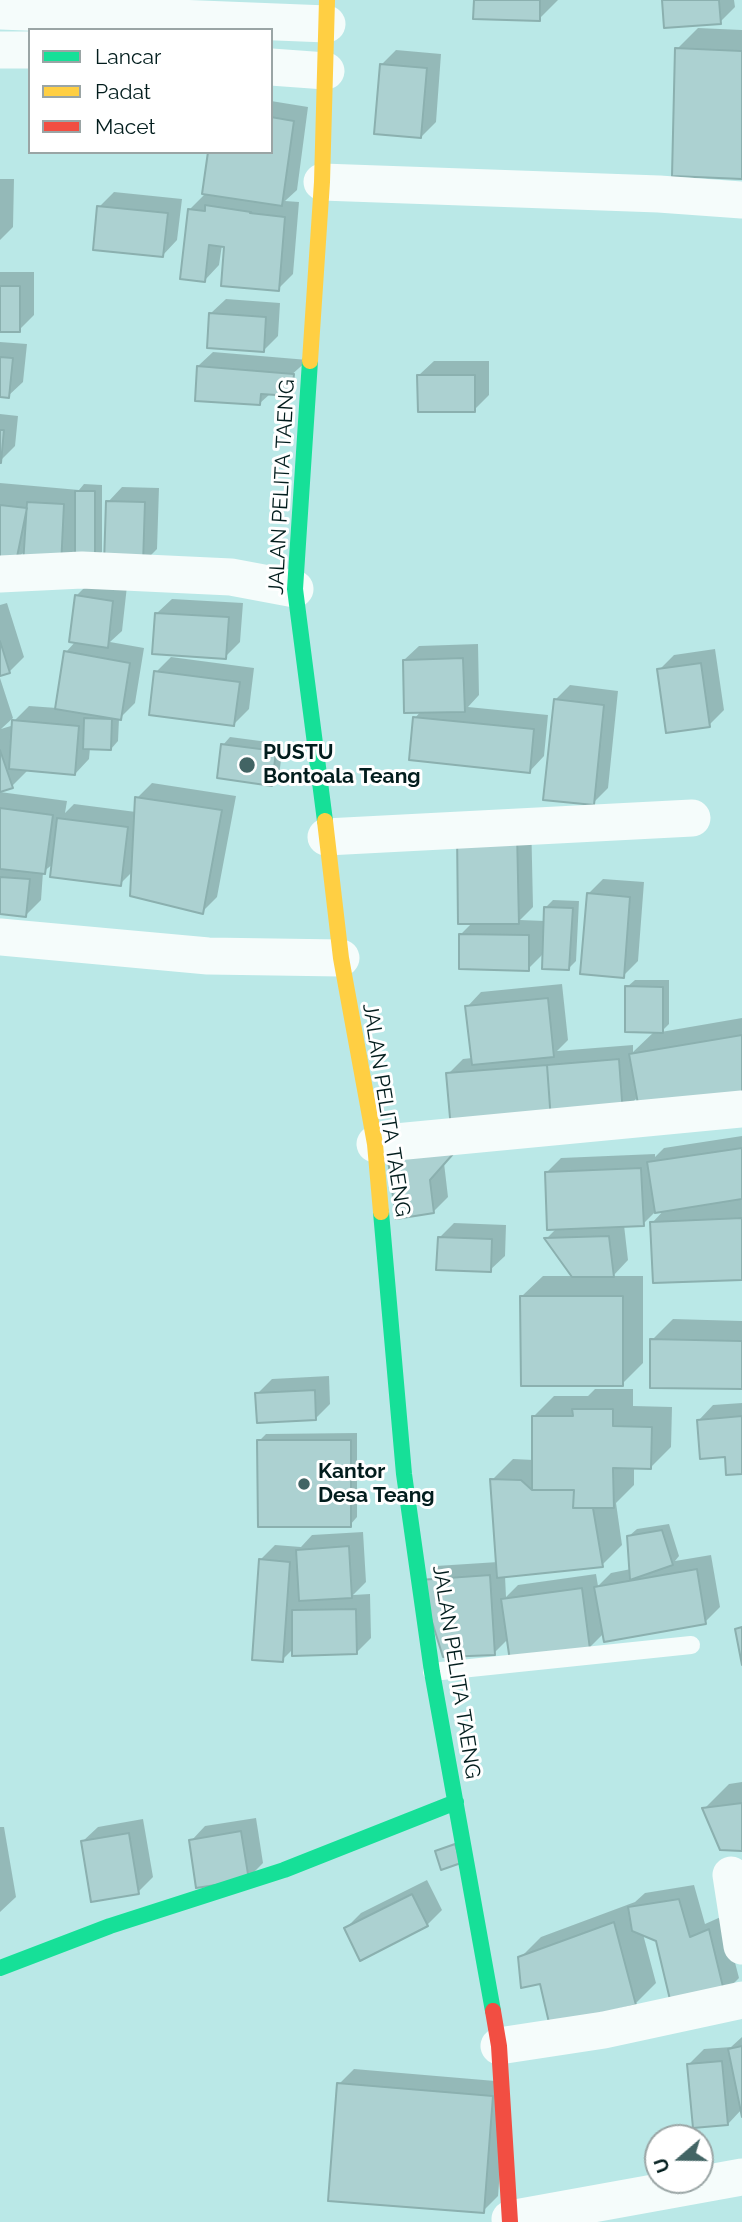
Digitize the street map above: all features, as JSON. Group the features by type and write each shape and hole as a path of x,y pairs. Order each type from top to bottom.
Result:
{"street":[{"path":"0,11 327,12"},
{"name":"JALAN PELITA TAENG","path":"327,12 322,182 295,589 341,958 375,1144 404,1474 432,1672 499,2046 510,2221"},
{"path":"0,50 28,50"},
{"path":"273,67 326,71"},
{"path":"322,182 659,194 742,200"},
{"path":"0,574 82,570 191,575 231,578 295,589"},
{"path":"326,837 692,818"},
{"path":"0,937 208,956 341,958"},
{"path":"375,1144 742,1109"},
{"path":"0,1968 110,1926 285,1870 456,1802"},
{"path":"731,1875 742,1946"},
{"path":"499,2046 604,2030 742,2000"},
{"path":"510,2221 742,2177"}],"lane":[{"path":"432,1672 691,1645"}],"building":[{"path":"474,0 540,0 540,21 473,19"},
{"path":"662,0 719,0 721,24 664,28"},
{"path":"675,48 742,51 742,179 672,176"},
{"path":"380,64 427,68 421,138 374,134"},
{"path":"273,117 294,121 282,206 202,194 208,154 273,154"},
{"path":"205,205 285,217 279,291 221,286 224,247 209,245 205,282 180,279 188,209 205,211"},
{"path":"97,206 168,213 163,257 93,250"},
{"path":"0,286 20,286 20,332 0,332"},
{"path":"209,313 266,317 264,352 207,348"},
{"path":"0,357 13,358 9,398 0,397"},
{"path":"197,366 294,374 292,396 261,394 260,405 195,401"},
{"path":"417,375 475,375 475,412 418,412"},
{"path":"0,430 4,430 1,463 0,463"},
{"path":"75,491 95,491 95,561 75,562"},
{"path":"106,501 145,502 143,565 104,564"},
{"path":"27,502 64,504 61,567 23,564"},
{"path":"0,505 27,508 16,562 0,565"},
{"path":"75,595 113,601 108,648 69,642"},
{"path":"155,613 229,617 226,659 152,654"},
{"path":"0,641 10,673 0,676"},
{"path":"64,651 130,663 121,720 55,709"},
{"path":"463,658 465,712 404,713 403,660"},
{"path":"701,663 710,727 666,733 657,669"},
{"path":"154,671 240,682 234,726 149,715"},
{"path":"554,699 604,705 594,805 543,800"},
{"path":"413,717 534,729 530,773 409,760"},
{"path":"84,718 112,719 111,750 83,749"},
{"path":"12,720 79,726 75,775 9,769"},
{"name":"PUSTU Bontoala Teang","path":"221,744 276,751 272,786 217,778"},
{"path":"0,750 13,788 0,792"},
{"path":"135,797 222,810 203,914 130,896"},
{"path":"0,808 53,815 45,874 0,869"},
{"path":"57,818 128,827 121,886 50,877"},
{"path":"457,831 517,831 519,924 458,924"},
{"path":"0,877 30,879 26,917 0,914"},
{"path":"587,893 630,897 624,978 580,974"},
{"path":"544,907 573,908 569,970 542,969"},
{"path":"459,934 529,935 529,971 459,969"},
{"path":"625,986 663,987 663,1033 625,1032"},
{"path":"548,998 554,1057 472,1065 465,1006"},
{"path":"742,1035 742,1098 640,1115 629,1054"},
{"path":"619,1059 623,1114 551,1121 547,1065"},
{"path":"547,1065 551,1121 451,1129 446,1073"},
{"path":"742,1148 742,1199 655,1213 647,1162"},
{"path":"387,1152 453,1154 430,1180 434,1213 396,1219"},
{"path":"641,1168 644,1226 547,1230 545,1172"},
{"path":"742,1218 742,1280 653,1283 650,1222"},
{"path":"609,1236 614,1277 572,1277 544,1238"},
{"path":"438,1237 492,1239 491,1272 436,1270"},
{"path":"520,1296 623,1296 623,1386 521,1386"},
{"path":"650,1339 742,1341 742,1389 650,1388"},
{"path":"315,1390 316,1420 257,1423 255,1393"},
{"path":"572,1409 613,1409 613,1426 652,1427 651,1469 613,1468 614,1508 573,1508 574,1490 532,1490 532,1416 573,1416"},
{"path":"742,1416 742,1474 726,1475 725,1457 700,1459 697,1420"},
{"name":"Kantor Desa Teang","path":"257,1440 351,1440 351,1527 258,1527"},
{"path":"490,1479 521,1480 532,1490 574,1490 573,1508 593,1508 603,1567 497,1578"},
{"path":"662,1530 673,1565 630,1580 627,1536"},
{"path":"349,1546 352,1598 299,1601 296,1550"},
{"path":"259,1559 290,1562 283,1662 252,1660"},
{"path":"697,1569 706,1624 604,1642 594,1587"},
{"path":"490,1575 495,1655 443,1657 419,1580"},
{"path":"582,1588 590,1649 510,1661 501,1599"},
{"path":"356,1609 357,1654 292,1656 292,1610"},
{"path":"742,1627 742,1665 735,1629"},
{"path":"742,1803 742,1851 720,1850 702,1808"},
{"path":"241,1831 249,1880 196,1888 189,1840"},
{"path":"129,1833 139,1894 91,1902 81,1841"},
{"path":"455,1844 461,1863 441,1870 435,1851"},
{"path":"412,1894 428,1926 360,1961 344,1928"},
{"path":"679,1899 690,1937 709,1929 725,1995 672,2008 656,1941 632,1931 628,1907"},
{"path":"614,1922 636,2005 550,2027 540,1984 521,1988 518,1957"},
{"path":"742,2046 742,2117 728,2049"},
{"path":"722,2061 728,2125 693,2124 687,2064"},
{"path":"337,2083 493,2096 484,2213 328,2201"}],"traffic: fast":[{"path":"310,361 295,589 325,821"},
{"path":"381,1212 404,1474 432,1672 493,2011"},
{"path":"0,1968 110,1926 284,1870 456,1802"}],"traffic: slow":[{"path":"310,361 322,182 327,0"},
{"path":"325,821 341,958 375,1144 381,1212"}],"traffic: jam":[{"path":"493,2011 499,2046 510,2222"}],"place":[{"name":"PUSTU Bontoala Teang","path":"247,765"},
{"name":"Kantor Desa Teang","path":"304,1484"}]}
